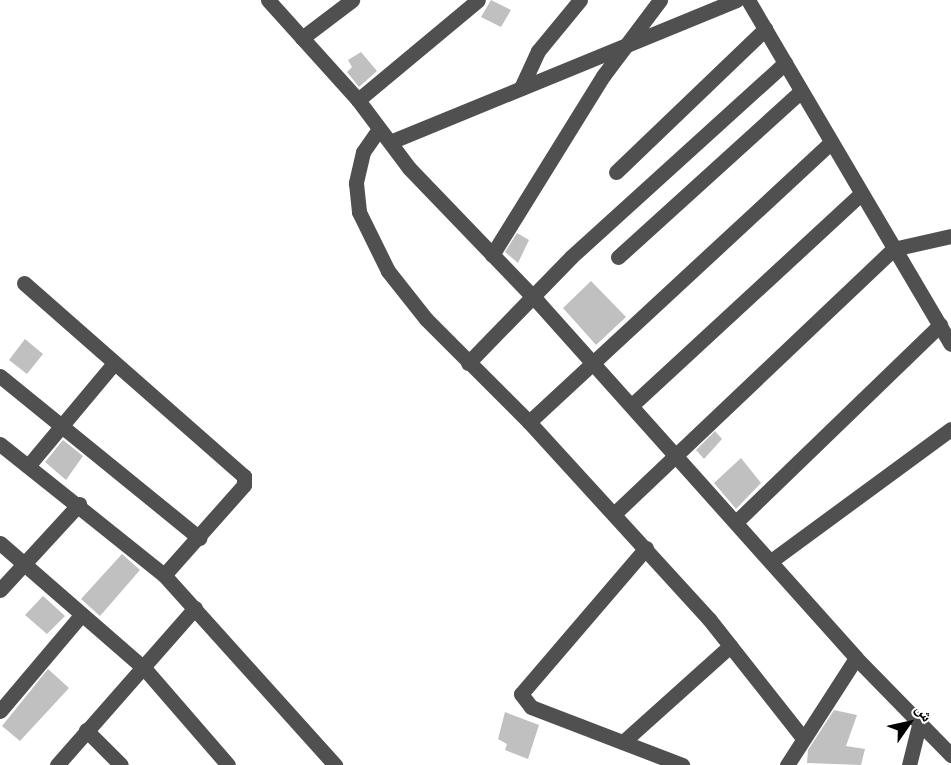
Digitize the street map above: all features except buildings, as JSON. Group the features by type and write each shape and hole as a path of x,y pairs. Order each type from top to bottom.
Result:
{"street":[{"path":"268,0 358,100 390,142 632,405 856,658 951,755"},
{"path":"302,38 352,0"},
{"path":"358,100 478,0"},
{"path":"521,88 538,51 580,0"},
{"path":"492,255 628,45 660,0"},
{"path":"390,142 737,0"},
{"path":"748,0 951,344"},
{"path":"616,172 765,29"},
{"path":"468,363 533,297 785,63"},
{"path":"618,257 801,91"},
{"path":"379,129 358,165 359,212 388,271 468,363 529,422 646,548 730,646 803,738"},
{"path":"529,422 831,142"},
{"path":"632,405 861,194"},
{"path":"614,514 674,452 893,249 951,236"},
{"path":"24,283 244,476 244,485 164,575"},
{"path":"736,522 939,325"},
{"path":"28,466 114,363"},
{"path":"0,376 63,424 199,538"},
{"path":"771,561 951,429"},
{"path":"0,444 80,504 164,575 334,765"},
{"path":"0,590 80,504"},
{"path":"0,543 26,563 81,615 144,668 228,765"},
{"path":"646,548 521,694 531,707 682,765"},
{"path":"57,765 195,608"},
{"path":"0,711 81,615"},
{"path":"623,742 730,646"},
{"path":"787,765 856,658"},
{"path":"909,765 920,724"},
{"path":"86,730 121,765"}]}
